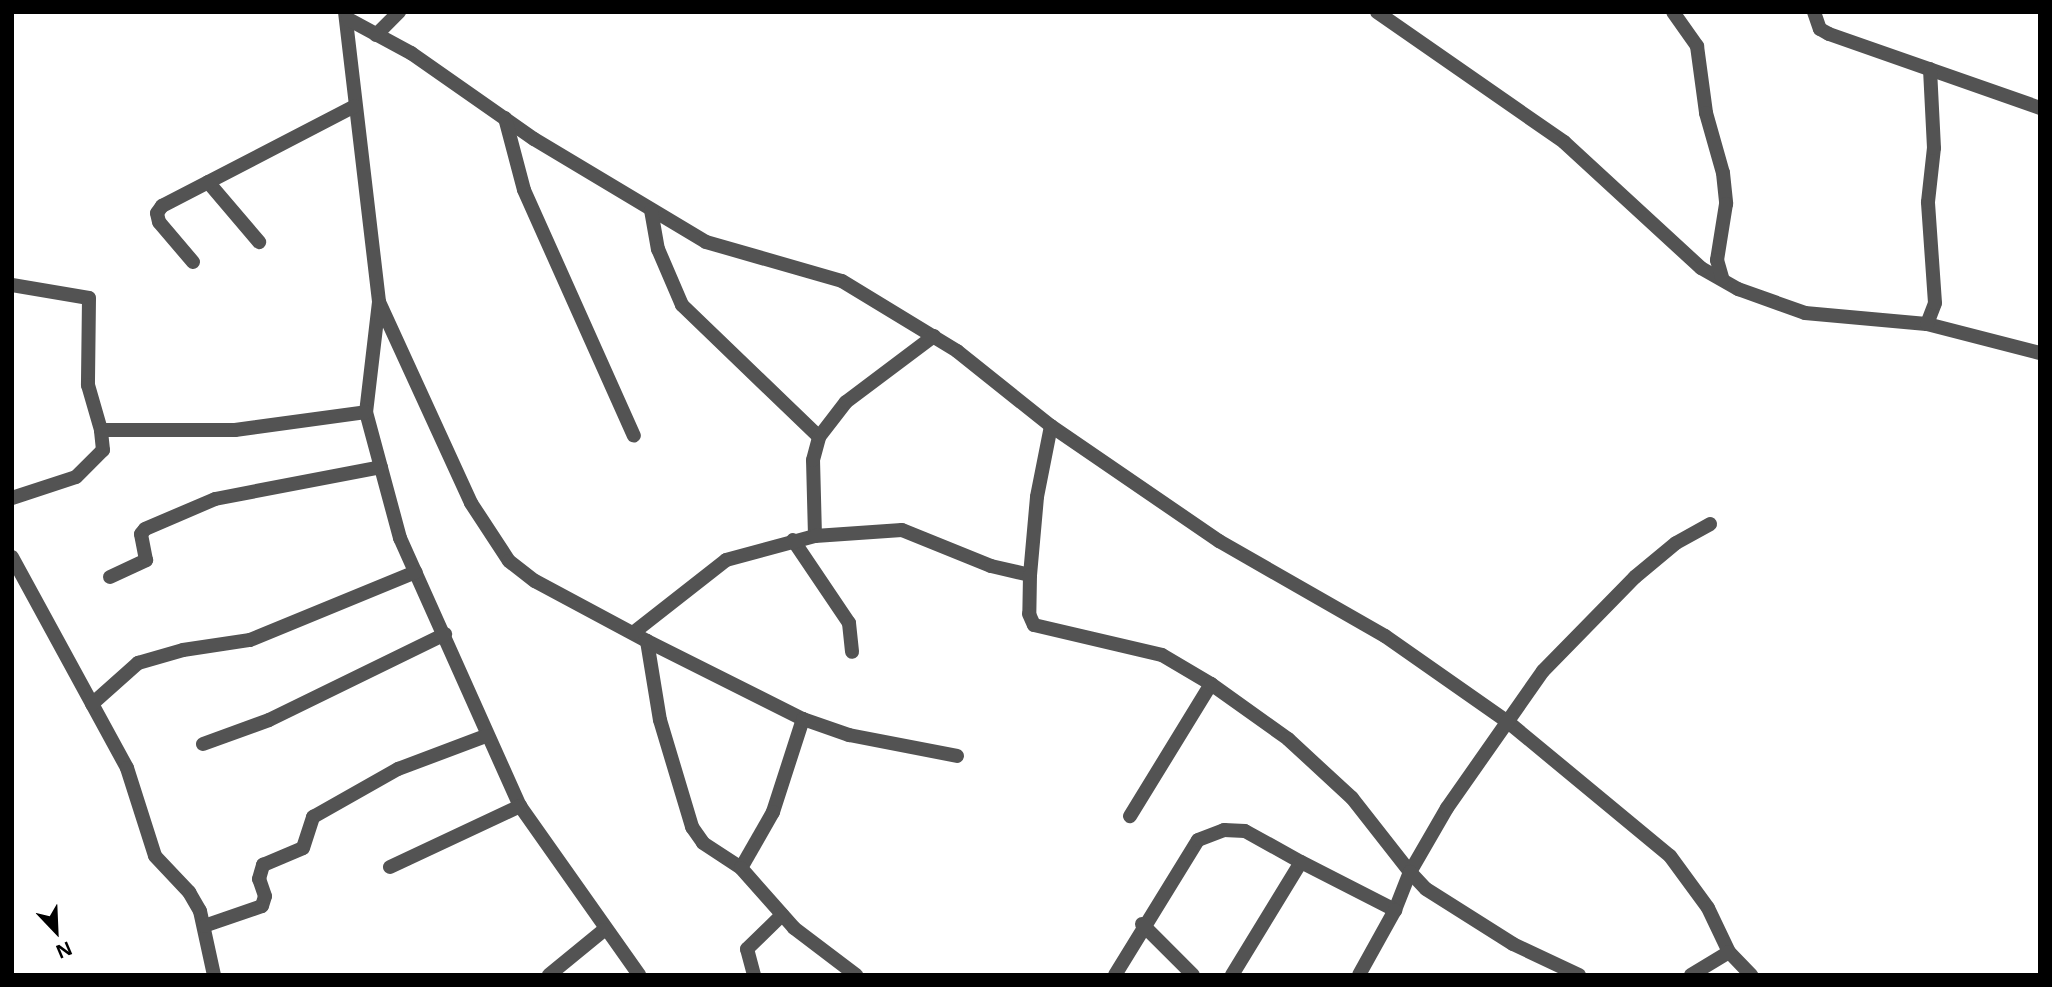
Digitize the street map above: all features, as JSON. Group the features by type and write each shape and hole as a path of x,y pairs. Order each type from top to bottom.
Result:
{"street":[{"path":"376,35 399,12"},
{"path":"1377,12 1564,142 1701,268 1738,289 1805,313 1927,324 2040,353"},
{"path":"1673,12 1697,46 1706,113 1723,173 1726,204 1717,260 1722,278"},
{"path":"1814,12 1820,29 2040,107"},
{"path":"346,16 651,210 706,242 842,281 934,336 1051,426 1219,541 1385,636 1508,722 1670,856 1708,908 1729,952 1751,975"},
{"path":"346,16 379,302 485,531 509,561 535,581 803,719 849,735 957,756"},
{"path":"1927,324 1935,303 1928,202 1934,148 1930,69"},
{"path":"192,262 157,213 208,182 355,106"},
{"path":"505,118 528,202 634,436"},
{"path":"208,182 259,242"},
{"path":"651,210 658,249 682,305 818,437"},
{"path":"12,285 89,298 88,385 101,430 103,450 76,477 12,498"},
{"path":"379,302 368,359 366,412 400,538 445,634 485,736 520,806 604,930 639,975"},
{"path":"814,536 813,460 818,437 846,402 934,336"},
{"path":"101,430 235,430 366,412"},
{"path":"1051,426 1037,497 1030,575 1029,614 1034,625 1162,655 1211,684 1288,739 1352,798 1426,890 1513,944 1579,975"},
{"path":"110,577 146,560 141,534 145,529 215,499 381,467"},
{"path":"1359,975 1395,910 1410,872 1447,808 1544,671 1635,577 1676,543 1710,524"},
{"path":"633,632 726,560 814,536 902,530 990,566 1030,575"},
{"path":"793,540 849,623 852,652"},
{"path":"12,557 127,768 155,856 189,892 204,926 214,975"},
{"path":"92,704 138,663 183,650 250,640 416,572"},
{"path":"203,744 269,720 445,634"},
{"path":"647,641 660,720 692,827 704,843 741,868 782,915 856,975"},
{"path":"1130,816 1211,684"},
{"path":"741,868 773,812 803,719"},
{"path":"204,926 262,906 265,896 259,879 263,865 303,848 313,817 398,769 485,736"},
{"path":"390,867 520,806"},
{"path":"1115,975 1142,924 1198,840 1210,833 1245,831 1395,910"},
{"path":"1232,975 1301,862"},
{"path":"754,975 747,949 782,915"},
{"path":"1142,924 1194,975"},
{"path":"549,975 604,930"},
{"path":"1691,975 1729,952"}]}
